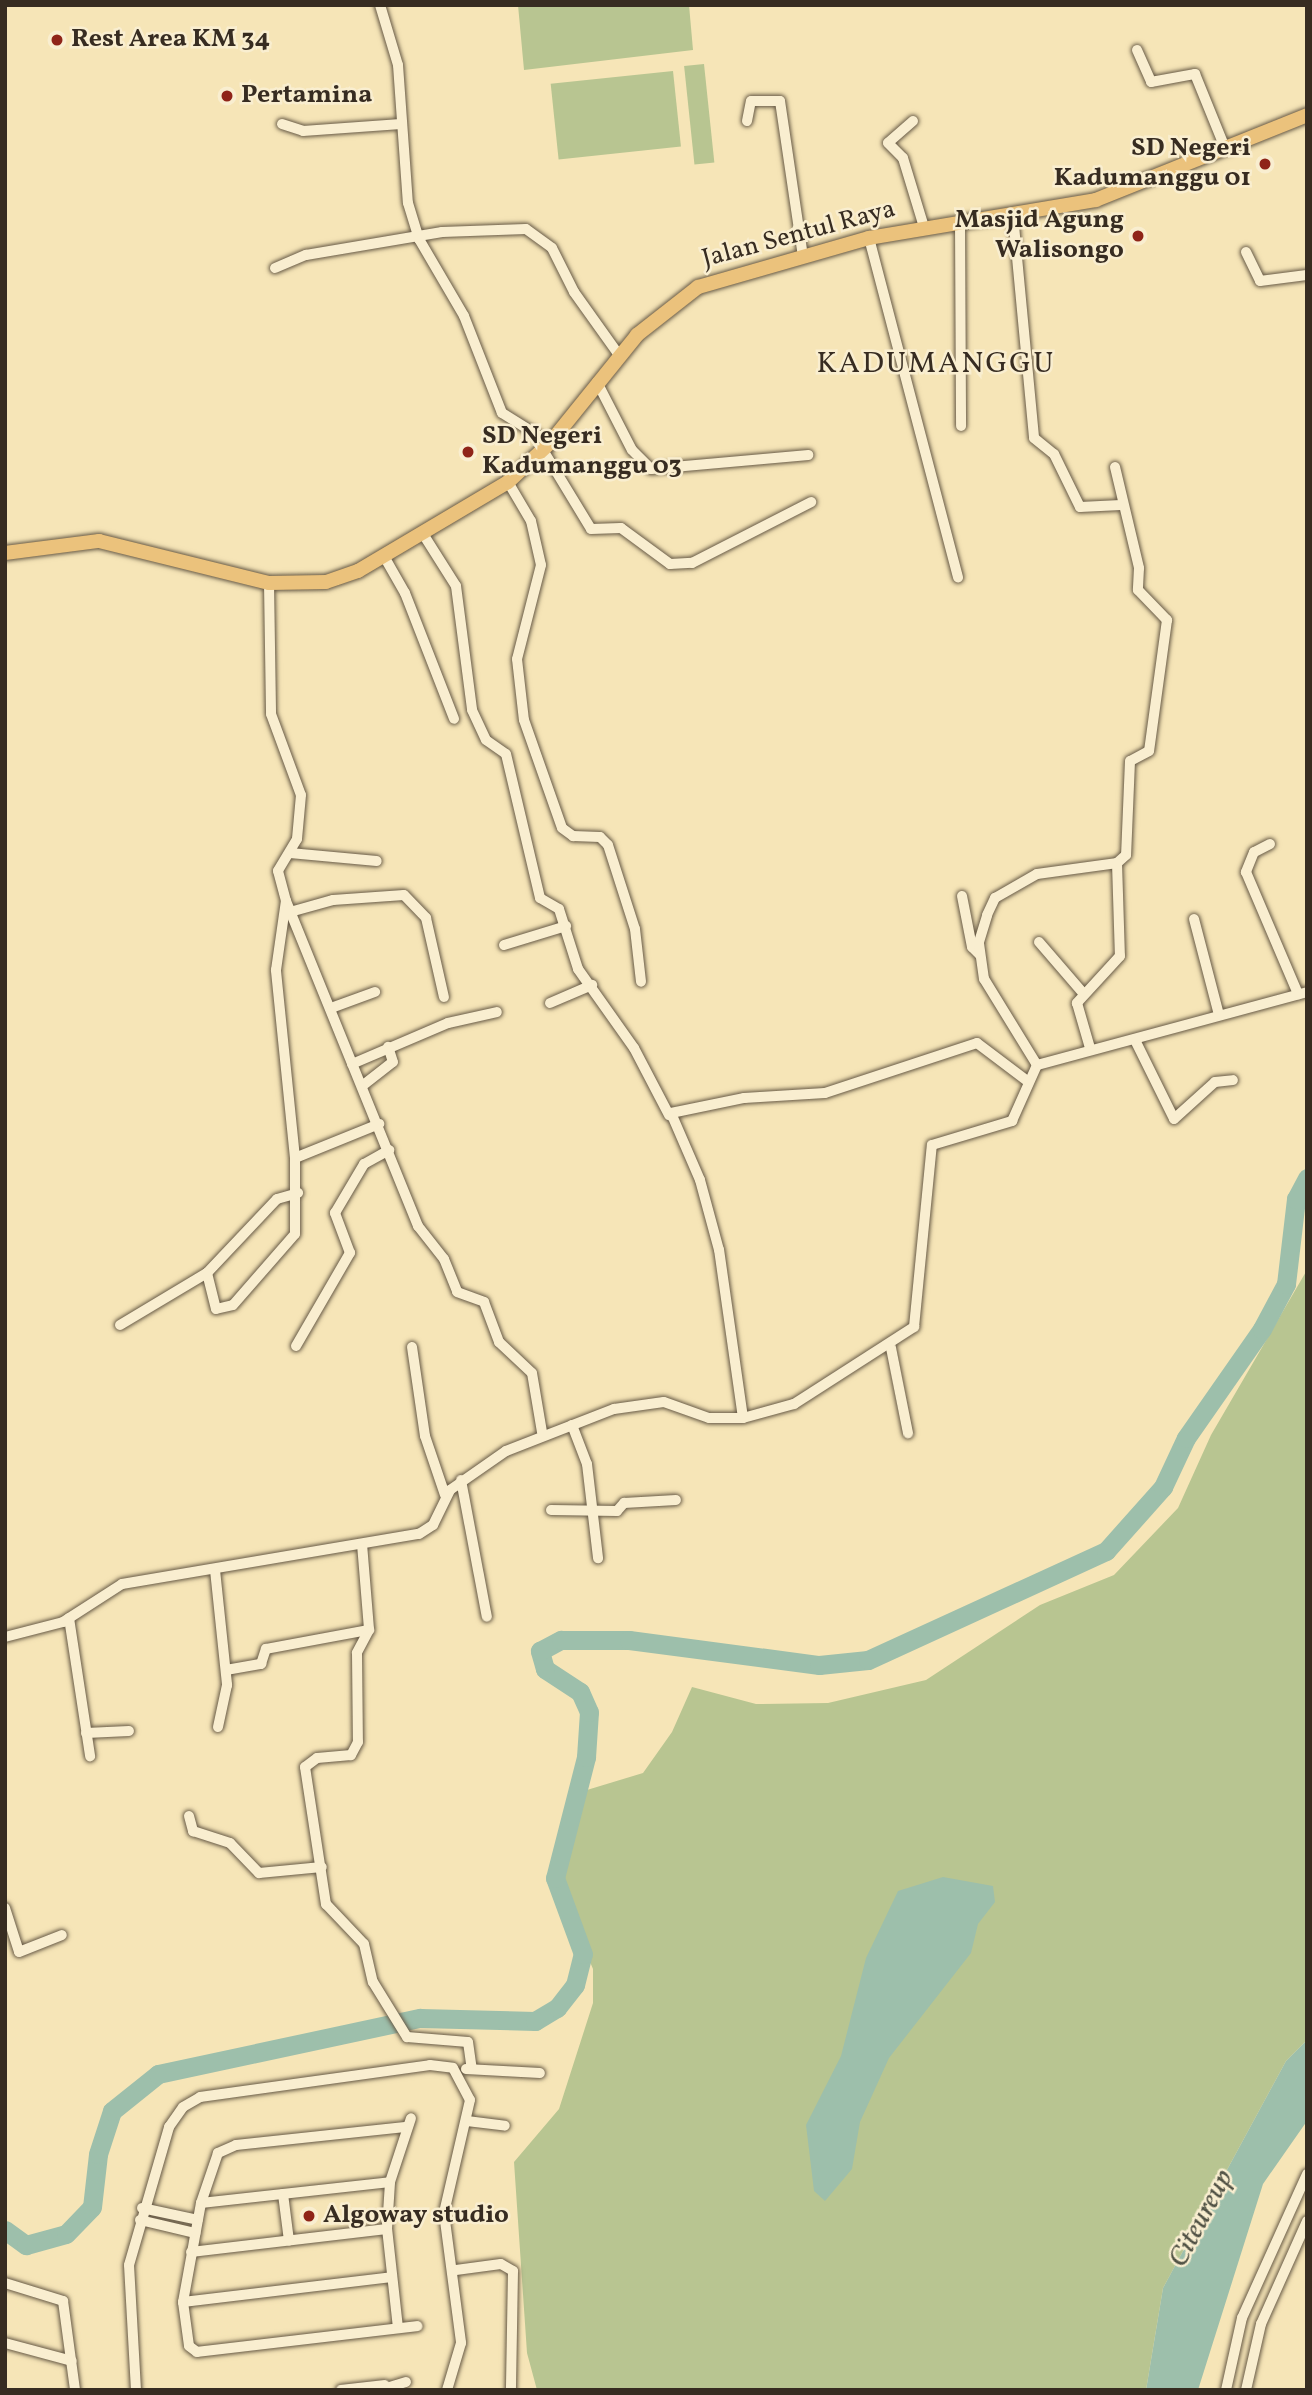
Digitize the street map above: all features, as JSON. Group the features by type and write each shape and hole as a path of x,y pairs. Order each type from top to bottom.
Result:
{"main road":[{"name":"Jalan Sentul Raya","path":"5,553 99,541 269,583 326,582 385,558 425,537 508,482 547,446 619,355 682,296 803,256 869,238 1096,200 1307,115"}],"street":[{"path":"380,5 398,65 408,203 419,239 464,316 502,413 547,446 591,529 621,528 670,564 692,563 811,502"},
{"path":"1137,50 1151,82 1195,74 1225,148"},
{"path":"747,121 748,104 780,101 803,256"},
{"path":"913,121 888,143 911,177 924,227"},
{"path":"282,124 303,131 401,124"},
{"path":"1013,215 1034,438 1057,458 1080,507 1121,505"},
{"path":"960,222 961,426"},
{"path":"275,268 306,255 476,228 542,236 619,355"},
{"path":"869,238 956,552 958,578"},
{"path":"1246,252 1260,281 1307,275"},
{"path":"597,382 632,450 651,469 808,455"},
{"path":"1037,1065 984,979 982,929 995,898 1019,881 1117,863 1126,855 1130,761 1149,751 1167,620 1138,590 1138,576 1115,467"},
{"path":"508,482 531,520 541,565 517,659 524,720 562,828 600,837 608,845 635,929 641,982"},
{"path":"425,537 456,586 472,710 486,740 506,754 540,898 554,903 566,926 578,970 592,985 670,1115 700,1180 719,1250 743,1418"},
{"path":"385,558 405,593 454,719"},
{"path":"269,583 271,714 301,795 289,853 278,872 288,906 379,1124 418,1226 444,1259 456,1290 484,1302 499,1342 532,1373 542,1432"},
{"path":"5,1637 69,1618 122,1584 215,1570 426,1531 445,1495 461,1480 542,1432 655,1401 709,1418 743,1418 794,1404 891,1348 907,1337 917,1316 928,1149 1012,1121 1026,1080 1037,1065 1090,1048 1135,1040 1302,993 1246,872 1254,852 1270,844"},
{"path":"289,853 377,861"},
{"path":"1090,1048 1077,1009 1083,993 1120,956 1117,863"},
{"path":"288,906 404,894 426,918 444,997"},
{"path":"962,896 972,947 981,955"},
{"path":"207,1273 216,1309 233,1305 295,1234 298,1193 276,970 288,906"},
{"path":"1194,919 1219,1015"},
{"path":"504,945 566,926"},
{"path":"1039,942 1083,993"},
{"path":"550,1003 592,985"},
{"path":"331,1008 375,992"},
{"path":"352,1064 388,1047 497,1012"},
{"path":"1135,1040 1174,1119 1215,1083 1233,1080"},
{"path":"670,1115 744,1098 825,1093 977,1043 1026,1080"},
{"path":"362,1086 393,1062 388,1047"},
{"path":"295,1158 379,1124"},
{"path":"296,1346 350,1253 335,1213 364,1164 389,1150"},
{"path":"120,1325 207,1273 277,1199 298,1193"},
{"path":"412,1347 425,1436 445,1495"},
{"path":"891,1348 908,1433"},
{"path":"572,1425 585,1457 598,1559"},
{"path":"461,1480 487,1617"},
{"path":"551,1510 591,1508 619,1511 624,1503 676,1500"},
{"path":"362,1544 369,1630 357,1653 354,1753 311,1760 305,1767 327,1909 364,1944 373,1982 407,2037 468,2042 472,2069"},
{"path":"215,1570 226,1670 218,1727"},
{"path":"69,1618 90,1756"},
{"path":"226,1670 261,1664 264,1650 369,1630"},
{"path":"86,1733 129,1731"},
{"path":"189,1816 193,1832 230,1843 258,1873 322,1867"},
{"path":"5,1908 19,1952 62,1935"},
{"path":"447,2390 460,2357 456,2270 444,2213 467,2121 468,2091 453,2068"},
{"path":"136,2390 127,2281 141,2214 169,2127 191,2101 303,2080 453,2068 540,2073"},
{"path":"467,2121 505,2126"},
{"path":"398,2328 387,2229 390,2182 408,2123 225,2148 213,2162 191,2252 183,2302 189,2346 197,2352 417,2326"},
{"path":"1226,2390 1242,2318 1307,2174"},
{"path":"201,2203 390,2182"},
{"path":"283,2194 289,2241"},
{"path":"141,2214 198,2220"},
{"path":"141,2214 195,2233"},
{"path":"1246,2390 1261,2324 1307,2221"},
{"path":"191,2252 387,2229"},
{"path":"456,2270 501,2264 513,2271 512,2390"},
{"path":"183,2302 392,2277"},
{"path":"5,2283 61,2298 75,2390"},
{"path":"5,2343 72,2361"},
{"path":"341,2390 384,2388 406,2382"}],"green space":[{"path":"518,5 689,5 693,50 524,70"},
{"path":"704,64 714,162 694,165 684,66"},
{"path":"673,71 681,147 559,159 551,84"},
{"path":"1307,1270 1307,2040 1286,2061 1163,2288 1146,2390 537,2390 527,2353 514,2162 559,2109 593,2003 593,1969 555,1878 577,1793 643,1773 672,1732 692,1687 756,1704 828,1703 926,1680 1040,1605 1114,1575 1178,1508 1211,1435"}],"water":[{"path":"943,1877 993,1886 995,1902 978,1924 971,1953 889,2058 860,2122 852,2169 825,2201 814,2191 806,2125 841,2056 866,1958 898,1891"},
{"name":"Citeureup","path":"1307,2040 1307,2121 1263,2184 1198,2390 1146,2390 1163,2288 1286,2061"}],"waterway":[{"path":"5,2230 26,2245 66,2234 92,2207 98,2154 112,2111 158,2074 420,2018 535,2021 557,2008 575,1985 583,1954 555,1878 586,1757 589,1712 580,1692 545,1669 540,1651 561,1640 629,1640 819,1665 868,1660 1106,1551 1163,1487 1186,1438 1262,1329 1286,1284 1296,1199 1307,1178"}],"place":[{"name":"Rest Area KM 34","path":"57,40"},
{"name":"Pertamina","path":"227,96"},
{"name":"SD Negeri Kadumanggu 01","path":"1265,164"},
{"name":"Masjid Agung Walisongo","path":"1138,236"},
{"name":"SD Negeri Kadumanggu 03","path":"468,452"},
{"name":"Algoway studio","path":"309,2216"}],"district":[{"name":"KADUMANGGU","path":"936,364"}]}
